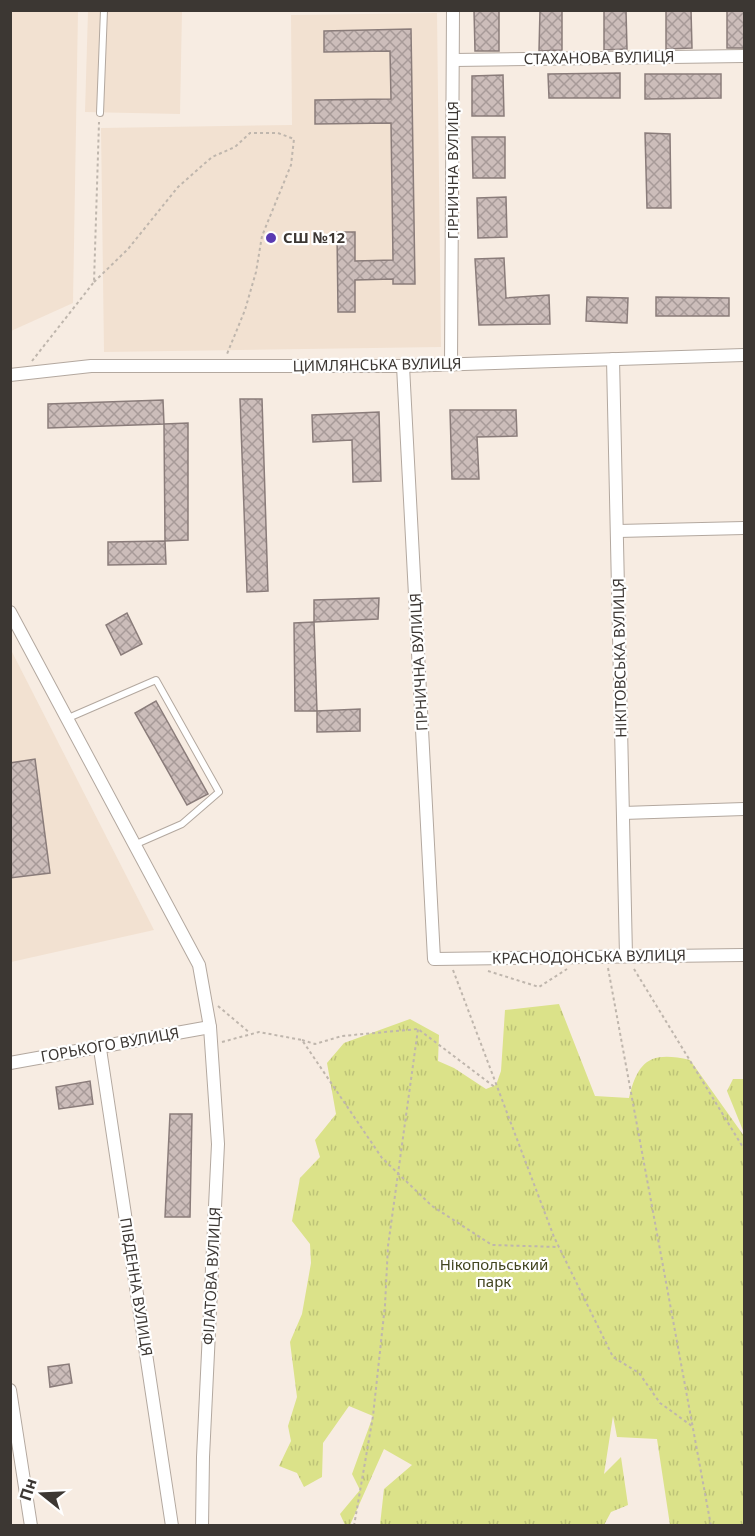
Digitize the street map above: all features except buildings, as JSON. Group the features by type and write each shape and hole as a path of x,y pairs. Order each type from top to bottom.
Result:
{"street":[{"name":"ГІРНИЧНА ВУЛИЦЯ","path":"451,364 453,10"},
{"name":"СТАХАНОВА ВУЛИЦЯ","path":"454,60 744,56"},
{"name":"ЦИМЛЯНСЬКА ВУЛИЦЯ","path":"16,375 91,366 403,366 744,355"},
{"name":"НІКІТОВСЬКА ВУЛИЦЯ","path":"613,359 626,956"},
{"name":"ГІРНИЧНА ВУЛИЦЯ","path":"403,366 434,959"},
{"path":"618,531 744,528"},
{"name":"ФІЛАТОВА ВУЛИЦЯ","path":"10,612 199,965 212,1044 218,1144 203,1446 202,1526"},
{"path":"623,813 744,809"},
{"name":"КРАСНОДОНСЬКА ВУЛИЦЯ","path":"434,959 744,955"},
{"name":"ГОРЬКОГО ВУЛИЦЯ","path":"10,1063 100,1049 210,1027"},
{"name":"ПІВДЕННА ВУЛИЦЯ","path":"100,1049 172,1526"},
{"path":"10,1390 31,1526"}],"lane":[{"path":"100,113 104,10"},
{"path":"66,719 156,680 219,792 182,824 134,845"}],"path":[{"path":"94,282 97,131 100,113"},
{"path":"16,375 94,282 128,249 178,187 212,157 236,147 250,133 278,133 294,139 291,165 262,236 256,272 245,310 221,366"},
{"path":"606,956 711,1526"},
{"path":"626,956 744,1149"},
{"path":"486,970 539,987 566,971 574,957"},
{"path":"449,958 558,1247 614,1357 639,1373 660,1403 692,1426"},
{"path":"205,997 250,1033"},
{"path":"212,1044 259,1032 315,1044 342,1036 418,1029 498,1090"},
{"path":"354,1526 373,1416 385,1305 388,1246 418,1029"},
{"path":"302,1040 382,1158 432,1206 492,1245 558,1247"}],"shaded area":[{"path":"10,11 78,11 73,303 11,331"},
{"path":"88,11 182,11 180,114 85,112"},
{"name":"СШ №12","path":"437,13 441,347 104,352 101,128 292,125 291,15"},
{"path":"11,650 154,930 11,962"}],"green space":[{"name":"Нікопольський парк","path":"559,1004 595,1096 629,1098 637,1075 648,1061 665,1057 690,1060 744,1136 744,1525 670,1525 657,1439 617,1437 613,1416 604,1474 621,1457 628,1505 611,1512 604,1525 380,1525 384,1489 412,1465 384,1449 350,1525 345,1525 340,1514 360,1490 352,1474 373,1416 349,1406 323,1443 322,1477 304,1487 297,1473 279,1466 291,1441 288,1426 297,1397 290,1342 302,1314 311,1263 310,1244 292,1221 300,1178 320,1157 315,1140 336,1114 327,1063 344,1043 410,1019 439,1035 438,1061 454,1068 486,1089 496,1085 501,1071 505,1010"},
{"path":"733,1079 744,1079 744,1133 727,1091"}],"place":[{"name":"СШ №12","path":"271,238"}]}
